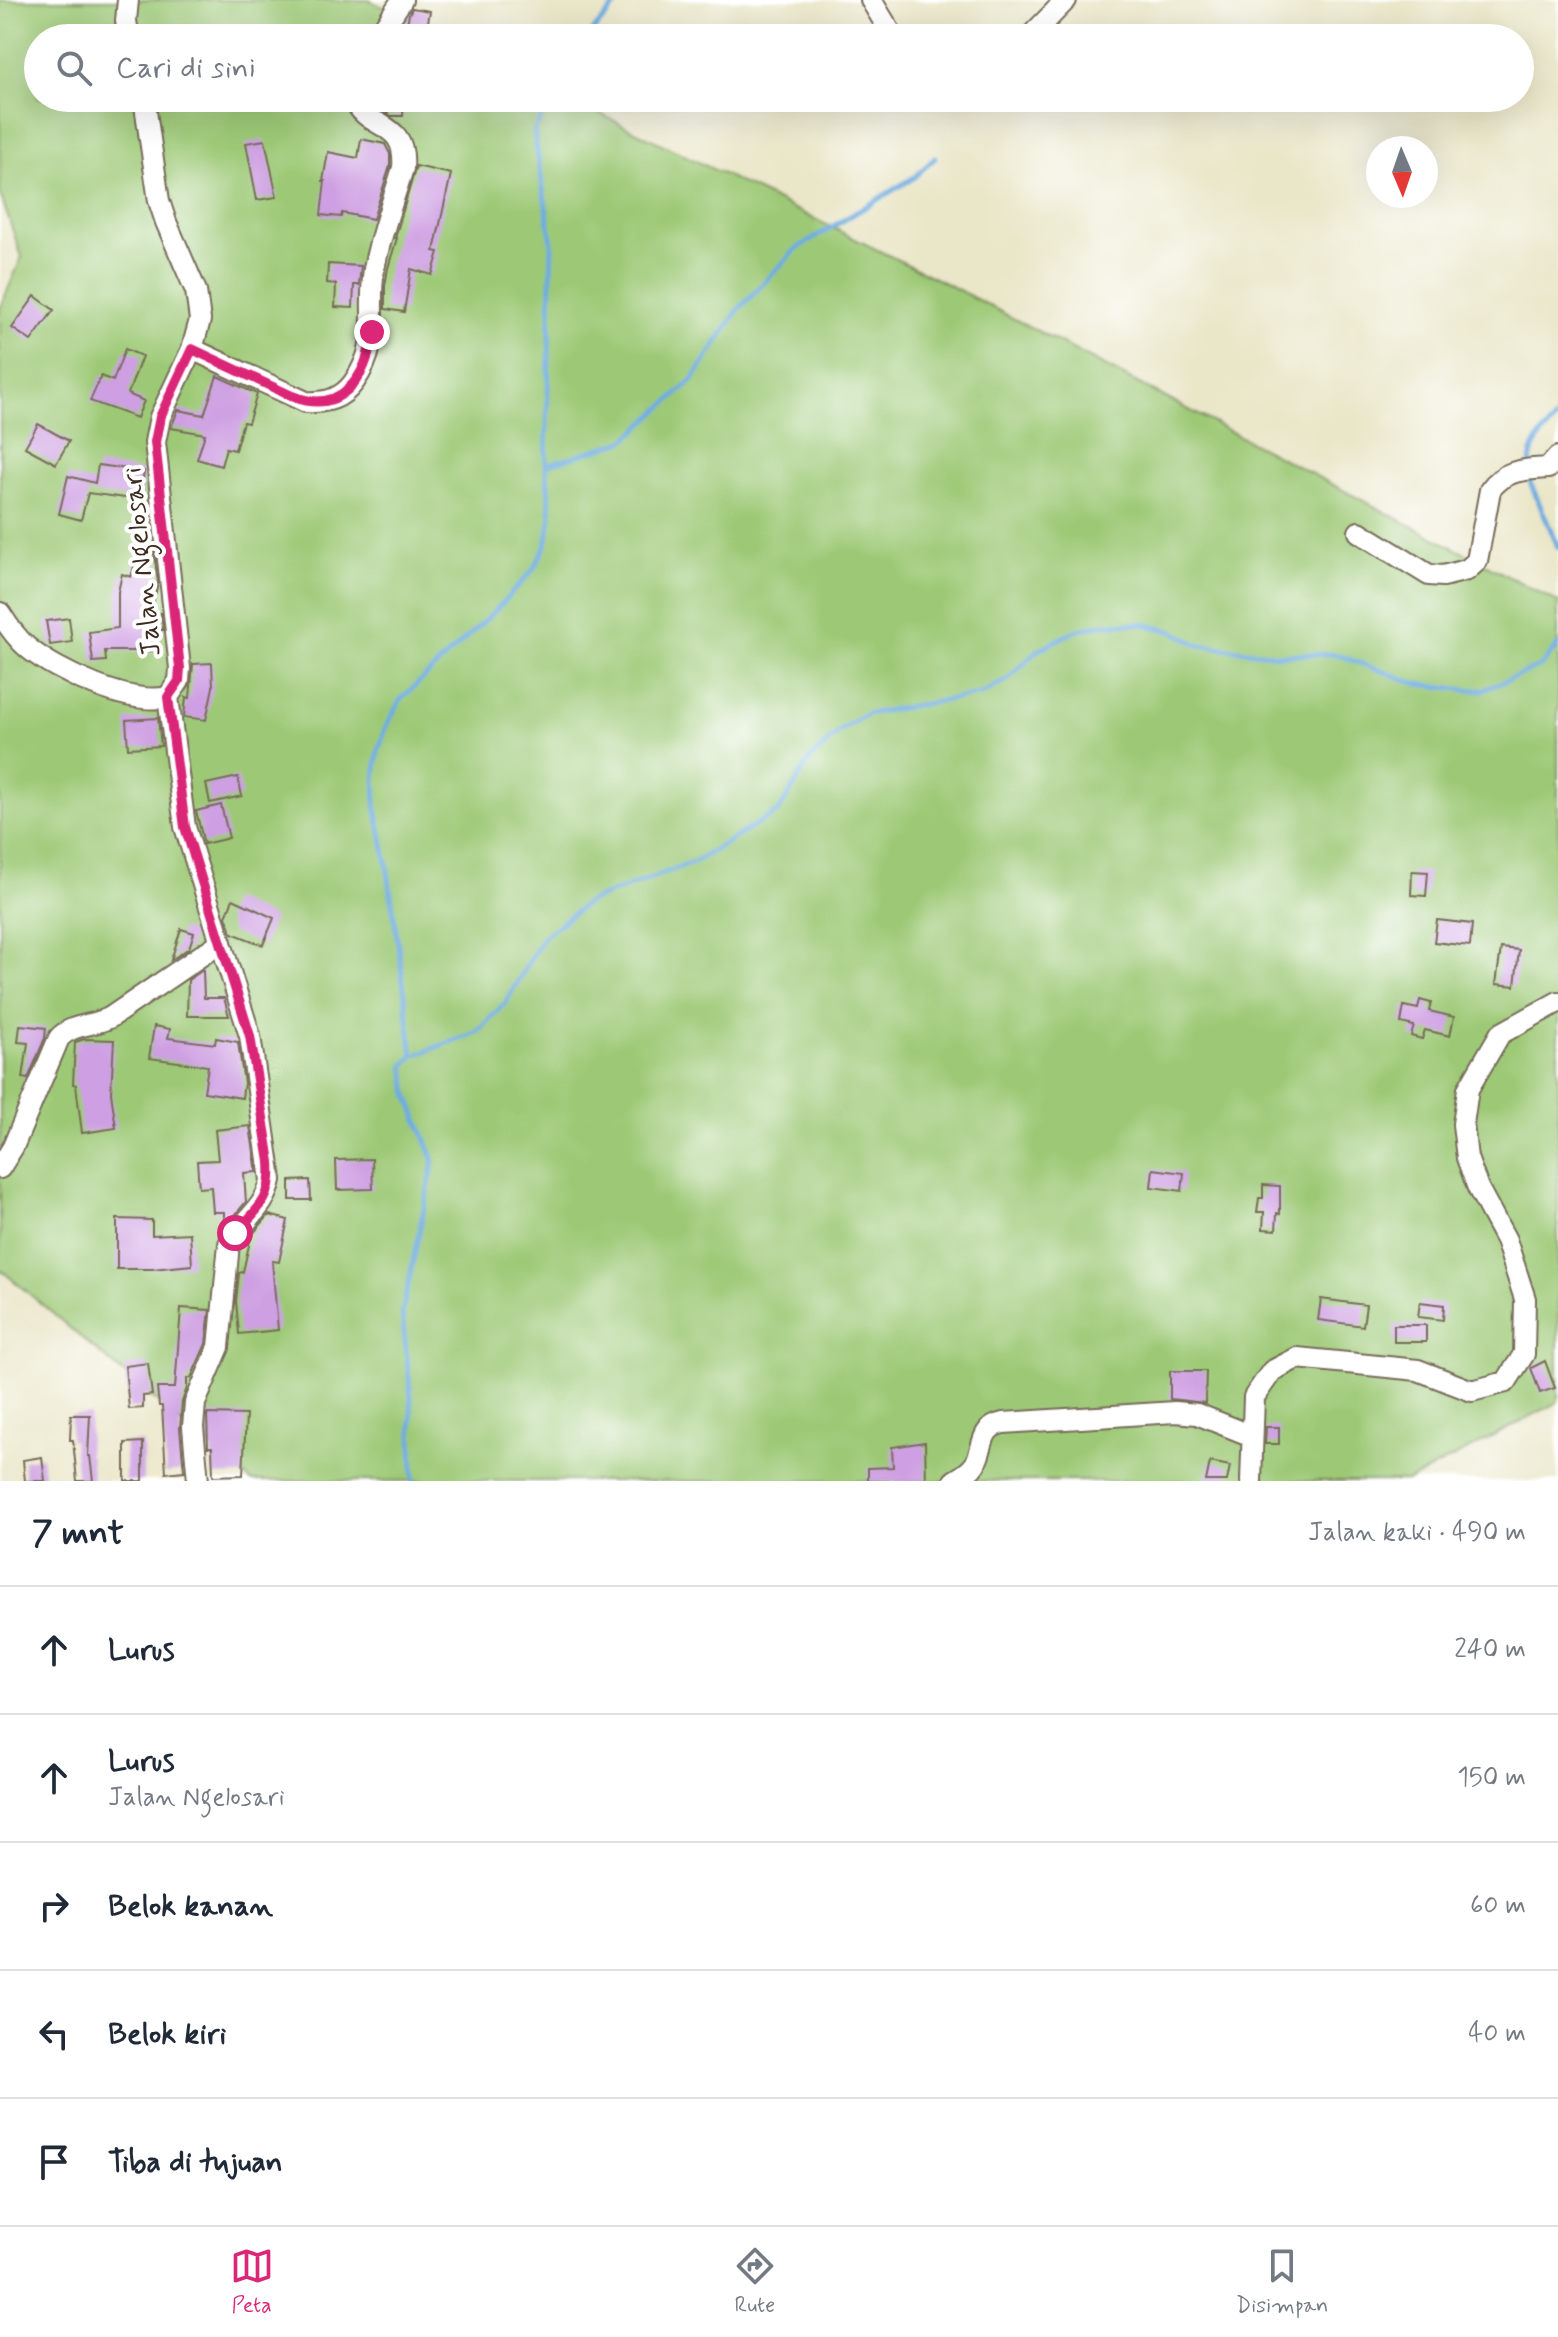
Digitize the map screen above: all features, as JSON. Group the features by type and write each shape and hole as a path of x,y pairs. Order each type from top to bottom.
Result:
{"street":[{"path":"127,24 128,0"},
{"path":"386,24 402,0"},
{"path":"871,0 886,24"},
{"path":"1043,24 1066,0"},
{"name":"Jalan Ngelosari","path":"146,112 159,201 196,291 200,320 192,349 160,417 155,442 180,668 179,681 168,697"},
{"path":"192,349 306,402 321,403 335,399 348,390 371,353 375,267 403,168 404,154 400,141 392,132 364,112"},
{"path":"1359,532 1429,575 1443,576 1467,570 1477,561 1490,490 1504,476 1529,469 1548,468 1558,457"},
{"path":"0,613 28,648 49,662 130,696 156,700 168,697 185,827 250,1036 271,1180 262,1206 235,1233 229,1244 219,1347 195,1403 193,1427 198,1481"},
{"path":"0,1168 13,1147 59,1038 66,1031 99,1024 111,1017 221,942"},
{"path":"1251,1481 1254,1397 1272,1371 1297,1358 1418,1370 1472,1391 1506,1382 1524,1354 1525,1299 1506,1240 1478,1188 1467,1158 1463,1124 1468,1089 1500,1034 1558,1002"},
{"path":"954,1481 974,1465 986,1430 1003,1423 1175,1412 1197,1414 1252,1436"}],"green space":[{"path":"0,0 369,0 418,24 24,24 24,112 597,112 951,286 1558,602 1558,1402 1409,1481 251,1481 0,1269 0,308 22,257 0,194"}],"building":[{"path":"412,8 430,11 428,24 407,24"},
{"path":"385,112 403,112 403,116 391,116"},
{"path":"361,139 385,144 390,154 390,166 373,219 342,213 341,217 321,215 328,152 358,158"},
{"path":"265,140 277,197 257,200 246,143"},
{"path":"416,166 451,174 434,251 439,252 432,275 411,269 404,312 385,309 385,286"},
{"path":"328,264 361,266 359,285 354,285 353,308 335,307 336,284 327,283"},
{"path":"35,296 54,310 31,341 12,328"},
{"path":"125,349 142,356 128,394 144,401 137,418 90,401 101,376 113,381"},
{"path":"217,376 257,394 248,423 243,422 235,450 226,448 221,466 197,459 205,434 171,428 178,410 204,415"},
{"path":"38,424 69,441 56,464 25,447"},
{"path":"98,465 144,471 140,500 88,493 81,520 59,514 68,476 95,483"},
{"path":"141,542 153,545 158,583 151,613 161,613 163,630 155,630 155,651 105,651 106,661 93,662 89,632 118,628 118,592 122,574 131,577"},
{"path":"69,618 72,642 50,645 46,621"},
{"path":"212,663 213,687 206,720 184,717 186,697 190,698 193,664"},
{"path":"158,718 161,746 128,748 126,720"},
{"path":"238,777 242,796 210,803 206,784"},
{"path":"221,805 229,838 204,844 196,811"},
{"path":"1412,871 1428,872 1426,896 1411,895"},
{"path":"233,899 274,918 263,945 232,933 226,916"},
{"path":"1437,920 1472,924 1470,946 1434,942"},
{"path":"181,929 194,933 189,948 171,960"},
{"path":"1501,948 1519,950 1515,986 1496,984"},
{"path":"203,970 204,998 224,998 229,1016 187,1016 188,980"},
{"path":"1420,1000 1431,1003 1429,1011 1454,1017 1450,1036 1425,1030 1422,1039 1411,1036 1414,1026 1401,1023 1404,1006 1418,1009"},
{"path":"20,1025 46,1028 28,1079 23,1078 28,1043 18,1042"},
{"path":"154,1026 170,1029 168,1038 215,1044 216,1038 238,1042 244,1083 242,1098 204,1092 208,1066 149,1058"},
{"path":"85,1039 114,1040 111,1093 116,1128 82,1133 76,1085 73,1084 75,1042"},
{"path":"250,1126 257,1172 244,1173 246,1202 230,1221 224,1221 224,1212 213,1212 211,1187 199,1188 197,1161 218,1160 215,1130"},
{"path":"372,1159 373,1189 337,1190 336,1160"},
{"path":"1153,1169 1184,1173 1182,1191 1151,1187"},
{"path":"310,1180 311,1200 290,1200 290,1181"},
{"path":"1263,1185 1280,1186 1280,1214 1277,1213 1276,1230 1263,1229 1264,1212 1257,1212 1259,1198 1263,1198"},
{"path":"269,1215 288,1220 279,1262 272,1261 278,1330 239,1334 236,1301 239,1273 243,1272 251,1236"},
{"path":"117,1219 152,1220 152,1235 190,1233 192,1265 117,1269"},
{"path":"1321,1299 1366,1305 1363,1326 1318,1320"},
{"path":"1420,1302 1444,1305 1443,1320 1418,1317"},
{"path":"181,1308 210,1310 206,1344 191,1378 187,1378 182,1402 180,1428 184,1471 166,1473 162,1406 159,1406 157,1388 175,1388"},
{"path":"1394,1325 1426,1325 1426,1342 1394,1342"},
{"path":"1545,1361 1555,1388 1540,1393 1531,1368"},
{"path":"148,1363 152,1395 143,1396 143,1408 129,1409 125,1366"},
{"path":"1170,1371 1206,1371 1205,1403 1170,1399"},
{"path":"207,1414 246,1415 243,1475 213,1476"},
{"path":"71,1415 90,1415 88,1456 93,1481 77,1481 73,1440 70,1440"},
{"path":"1266,1427 1279,1427 1279,1444 1265,1444"},
{"path":"143,1442 143,1481 125,1481 125,1443"},
{"path":"925,1442 926,1481 868,1481 868,1468 893,1467 892,1447"},
{"path":"42,1457 45,1481 25,1481 23,1460"},
{"path":"1210,1462 1230,1466 1227,1481 1206,1481"}],"waterway":[{"path":"599,24 620,0"},
{"path":"413,1056 387,864 376,808 378,752 387,725 401,699 493,613 533,570 546,545 551,518 546,465 552,243 534,132 544,112"},
{"path":"546,465 624,441 692,381 738,310 796,249 913,178 935,158"},
{"path":"1530,466 1535,445 1558,417"},
{"path":"1530,476 1558,547"},
{"path":"413,1481 411,1398 402,1313 434,1161 408,1095 404,1066 413,1056 477,1032 506,1002 543,937 588,902 696,861 779,811 810,759 841,730 867,714 981,694 1007,680 1038,650 1075,631 1102,624 1143,624 1172,631 1199,645 1278,655 1335,654 1418,684 1468,690 1483,690 1541,666 1558,645"}],"route":[{"path":"235,1233 262,1206 269,1193 270,1162 242,1003 185,827 168,697 179,681 180,668 155,442 160,417 192,349 306,402 321,403 335,399 348,390 371,353 372,332"}]}
